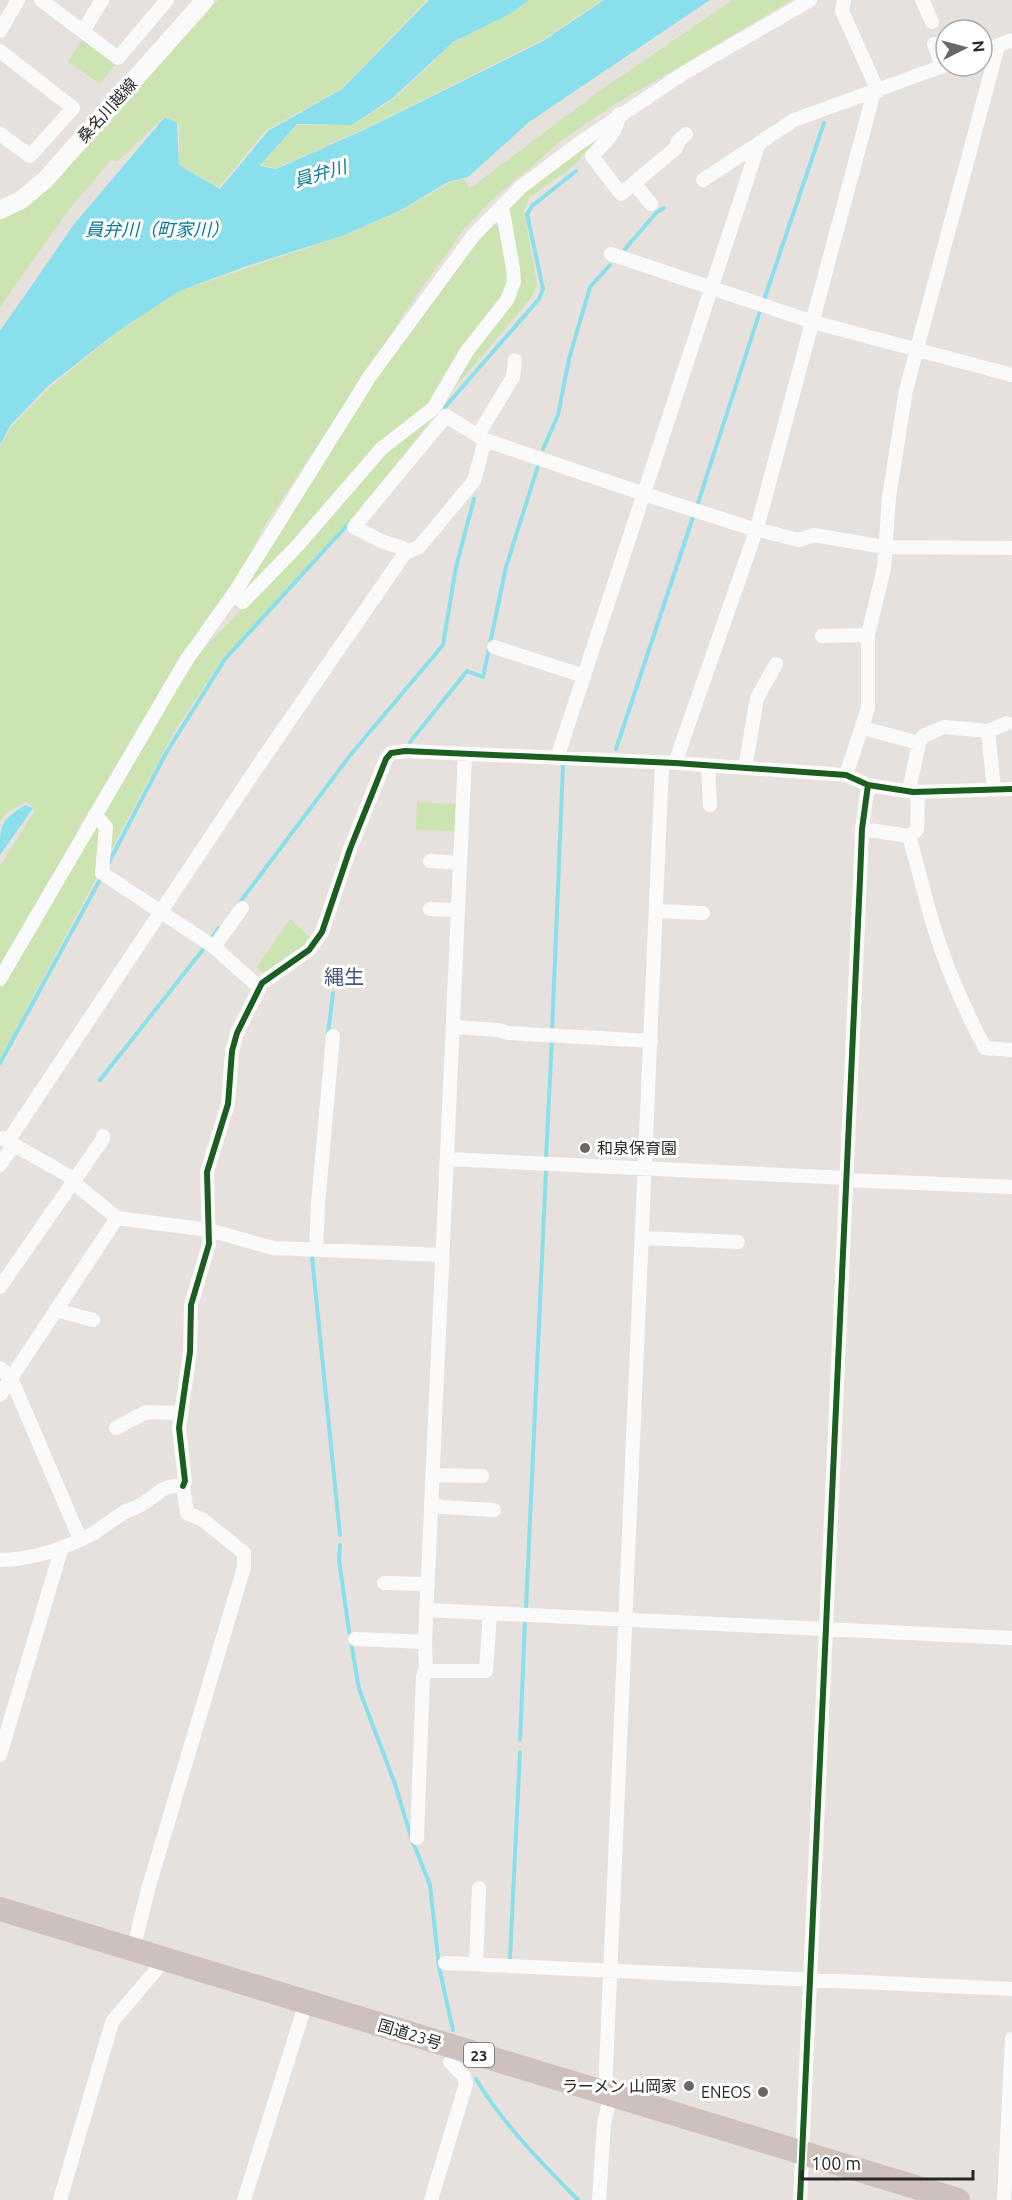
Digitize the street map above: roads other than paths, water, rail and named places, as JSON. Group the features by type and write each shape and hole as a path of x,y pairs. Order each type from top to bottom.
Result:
{"highway":[{"name":"国道23号","path":"0,1909 606,2100 802,2159 958,2200"},
{"name":"国道23号","path":"0,1923 450,2062 606,2100"},
{"name":"国道23号","path":"802,2159 912,2200"}],"main road":[{"name":"桑名川越線","path":"0,210 21,200 45,180 205,0"}],"street":[{"path":"0,31 18,0"},
{"path":"41,0 118,58 167,0"},
{"path":"83,31 102,0"},
{"path":"0,979 32,928 94,815 185,662 233,595 370,376 473,236 521,187 620,114 693,67 810,0"},
{"path":"600,2200 657,911 669,764 757,528 876,92 842,11 844,0"},
{"path":"922,0 932,22"},
{"path":"994,48 1012,40"},
{"path":"846,775 863,728 869,691 868,635 884,568 898,435 916,349 998,46"},
{"path":"0,51 73,108 30,156 0,134"},
{"path":"703,180 794,120 934,70"},
{"path":"620,114 619,123 592,156 621,194 676,147 678,141 686,134"},
{"path":"556,758 759,143"},
{"path":"634,183 651,204"},
{"path":"405,553 403,548 383,542 354,527 440,412 467,351 507,300 514,282 502,206"},
{"path":"611,254 813,322 1012,375"},
{"path":"0,1165 7,1141 405,553 419,547 474,481 482,437 513,377 515,360"},
{"path":"440,412 482,437 644,494 799,540 814,536 885,547 1012,548"},
{"path":"233,595 243,602 298,545 382,448 440,412"},
{"path":"822,636 868,635"},
{"path":"494,647 584,676"},
{"path":"745,768 756,698 776,663"},
{"path":"862,829 909,836 917,830 913,791 919,743 923,736 944,727 988,731 1007,723"},
{"path":"863,728 919,743"},
{"path":"988,731 994,789"},
{"path":"134,1950 149,1886 245,1562 244,1553 240,1548 202,1520 187,1513 179,1428 190,1352 191,1305 207,1254 209,1230 207,1172 228,1104 232,1051 237,1033 259,987 309,950 322,932 350,849 386,759 391,753 405,751 556,758 846,775 868,785 913,791 1012,789"},
{"path":"417,1838 465,754"},
{"path":"708,766 710,805"},
{"path":"800,2200 862,829 868,785"},
{"path":"94,815 106,827 104,875 214,947 259,987"},
{"path":"909,836 932,922 974,1027 985,1048 1012,1050"},
{"path":"430,861 460,863"},
{"path":"214,947 242,908"},
{"path":"430,909 458,910"},
{"path":"657,911 703,913"},
{"path":"453,1027 552,1036 651,1041"},
{"path":"316,1249 333,1036"},
{"path":"0,1287 103,1136"},
{"path":"7,1141 74,1179 78,1186 117,1218 209,1230 273,1248 442,1255"},
{"path":"447,1159 1012,1187"},
{"path":"0,1395 117,1218"},
{"path":"642,1238 738,1242"},
{"path":"56,1310 93,1320"},
{"path":"0,1368 11,1378 80,1539"},
{"path":"116,1428 146,1412 180,1413"},
{"path":"433,1475 482,1476"},
{"path":"0,1560 26,1558 62,1547 94,1533 124,1512 140,1506 160,1489 183,1486"},
{"path":"431,1504 442,1508 494,1510"},
{"path":"0,1755 62,1547"},
{"path":"384,1582 428,1584"},
{"path":"426,1610 1012,1638"},
{"path":"426,1669 486,1671 490,1613"},
{"path":"355,1639 425,1642"},
{"path":"476,1964 479,1888"},
{"path":"445,1963 1012,1989"},
{"path":"60,2200 112,2022 156,1970"},
{"path":"244,2200 302,2015"},
{"path":"1004,2200 1012,2039"},
{"path":"431,2200 466,2084 464,2076 450,2062"}],"water":[{"name":"員弁川（町家川）","path":"429,0 529,0 510,14 453,42 394,97 352,125 297,124 259,166 276,169 368,128 543,41 604,0 710,0 529,122 468,177 448,182 401,210 345,235 247,266 179,291 117,332 48,386 10,426 0,445 0,331 75,223 165,117 177,123 179,165 220,189 268,131 342,89"},
{"path":"25,805 33,808 0,855 0,836 3,824"}],"waterway":[{"path":"764,300 824,123"},
{"path":"445,407 539,299 543,289 527,214 532,206 576,171"},
{"path":"625,249 657,212 664,208"},
{"path":"543,449 558,415 569,359 590,287 610,265"},
{"path":"697,506 760,311"},
{"path":"410,742 467,671 483,677 506,567 538,466"},
{"path":"237,906 352,753 443,645 456,567 474,499"},
{"path":"616,749 694,514"},
{"path":"108,864 166,753 225,659 350,522"},
{"path":"552,1032 563,766"},
{"path":"0,1063 102,876"},
{"path":"211,939 219,928"},
{"path":"100,1080 205,947"},
{"path":"328,1034 333,993"},
{"path":"546,1157 552,1039"},
{"path":"526,1609 546,1171"},
{"path":"312,1257 340,1535"},
{"path":"340,1545 339,1560 359,1689 430,1885 439,1967 453,2030"},
{"path":"520,1740 525,1621"},
{"path":"510,1958 520,1752"},
{"path":"476,2079 510,2127 578,2200"}],"place":[{"name":"和泉保育園","path":"585,1148"},
{"name":"ラーメン 山岡家","path":"689,2086"},
{"name":"ENEOS","path":"763,2092"}],"district":[{"name":"縄生","path":"344,976"}],"water label":[{"name":"員弁川","path":"320,173"}]}
